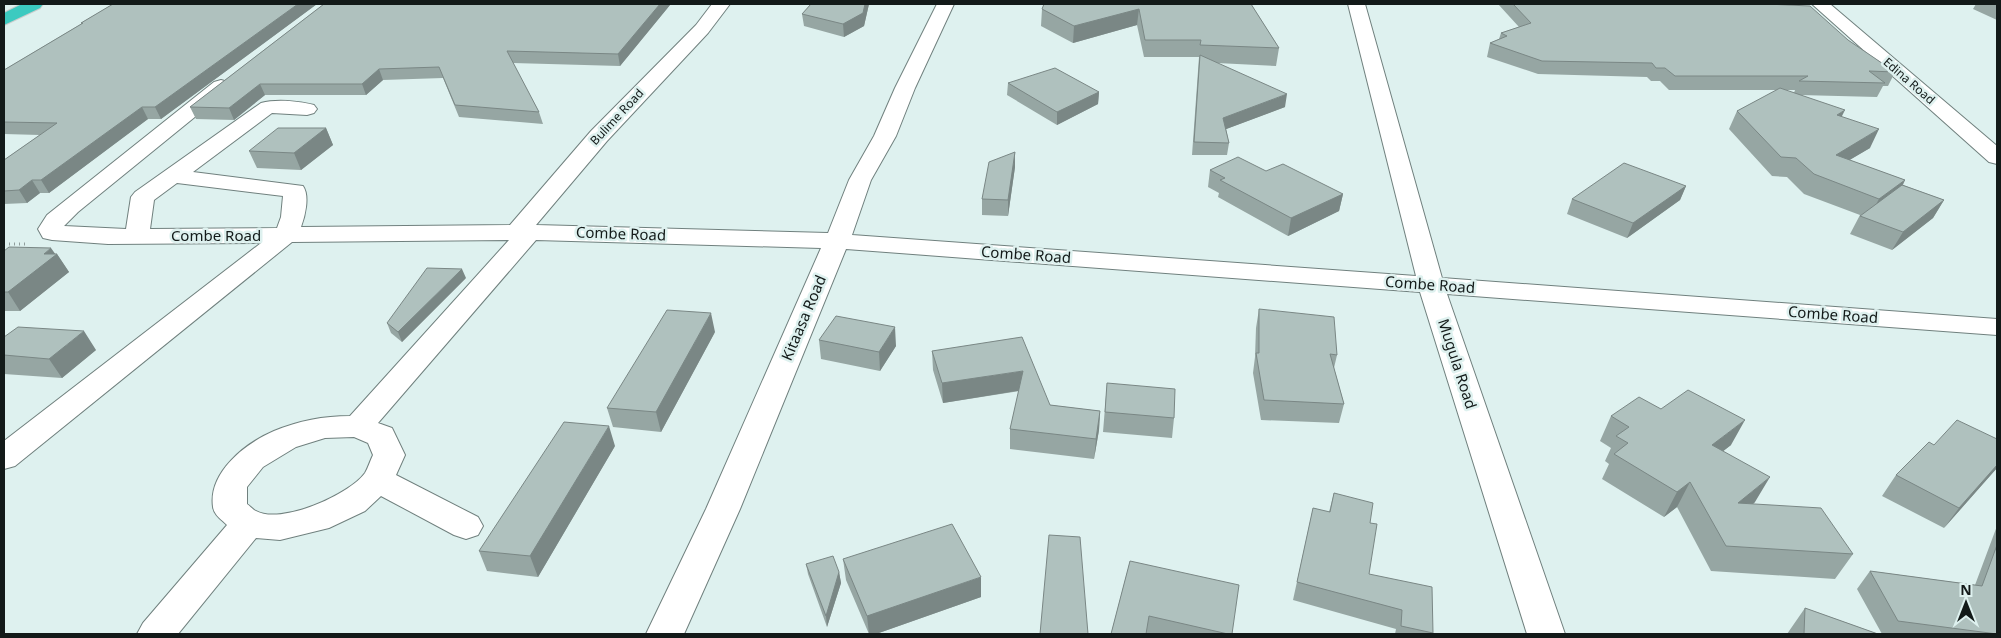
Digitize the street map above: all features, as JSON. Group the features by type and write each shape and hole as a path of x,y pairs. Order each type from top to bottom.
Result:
{"highway":[{"path":"4,20 34,4"}],"street":[{"name":"Bulime Road","path":"358,426 523,232 599,136 702,29 720,4"},
{"name":"Kitaasa Road","path":"665,634 723,508 837,241 860,180 884,136 946,4"},
{"name":"Mugula Road","path":"1357,4 1431,285 1546,634"},
{"name":"Edina Road","path":"1820,4 1997,157"},
{"name":"Combe Road","path":"240,72 70,207 56,220 50,229 52,233 137,236 523,232 837,241 1997,327"},
{"path":"137,236 143,197 268,108 306,109"},
{"path":"4,458 286,235 292,217 295,191 172,176"},
{"path":"358,426 382,436 389,455 378,480 353,502 317,519 280,527 248,524 230,508 231,484 252,459 285,439 323,427 358,426"},
{"path":"378,480 466,526"},
{"path":"156,634 248,524"}],"building":[{"path":"113,4 298,4 155,107 142,107 41,180 32,180 19,190 4,191 4,160 57,123 4,122 4,70"},
{"path":"324,4 660,4 618,54 507,51 539,112 455,105 439,67 379,69 362,84 260,84 229,108 190,107"},
{"path":"811,4 865,4 863,13 843,24 802,14"},
{"path":"1044,4 1251,4 1279,48 1200,45 1201,40 1145,40 1139,9 1074,26 1042,9"},
{"path":"1513,4 1766,4 1810,6 1848,40 1895,72 1869,71 1885,83 1799,81 1808,76 1675,76 1665,68 1656,68 1652,63 1542,61 1490,43 1507,36 1501,33 1531,23"},
{"path":"1200,55 1287,94 1223,118 1229,143 1194,142"},
{"path":"1055,68 1099,92 1057,112 1008,83"},
{"path":"1780,88 1845,110 1837,115 1879,129 1836,155 1905,180 1879,199 1814,174 1796,158 1781,157 1737,111"},
{"path":"278,128 326,128 294,153 249,151"},
{"path":"1015,152 1008,200 982,199 989,162"},
{"path":"1238,157 1266,171 1283,164 1343,194 1291,218 1220,180 1225,178 1210,170"},
{"path":"1624,163 1686,186 1633,223 1572,199"},
{"path":"1902,185 1944,200 1903,232 1860,216"},
{"path":"9,247 51,248 44,254 57,254 8,292 4,292 4,251"},
{"path":"427,268 462,269 398,332 387,323"},
{"path":"1259,309 1334,317 1337,355 1330,354 1344,404 1264,400 1256,353 1259,353"},
{"path":"667,310 711,313 656,412 607,408"},
{"path":"836,316 895,327 879,352 819,340"},
{"path":"18,327 84,331 49,359 4,355 4,337"},
{"path":"1022,337 1050,405 1100,411 1096,439 1010,429 1023,371 942,383 932,351"},
{"path":"1107,383 1175,389 1174,418 1105,412"},
{"path":"1688,390 1745,420 1712,445 1770,477 1738,503 1821,508 1853,554 1726,546 1690,482 1677,492 1614,454 1628,443 1616,436 1629,427 1611,416 1639,397 1661,409"},
{"path":"1957,420 1997,439 1997,465 1959,508 1896,475 1929,442 1934,445"},
{"path":"564,422 609,426 530,556 479,551"},
{"path":"1334,493 1373,503 1370,523 1377,524 1369,574 1432,587 1433,633 1401,626 1402,610 1297,582 1313,508 1330,512"},
{"path":"952,524 981,577 867,616 843,559"},
{"path":"1049,535 1080,537 1088,634 1040,634"},
{"path":"1997,545 1997,634 1898,621 1870,571 1982,586"},
{"path":"833,556 839,572 826,616 806,564"},
{"path":"1130,561 1239,585 1232,634 1149,616 1146,634 1111,634"},
{"path":"1805,608 1878,634 1804,634"}]}
